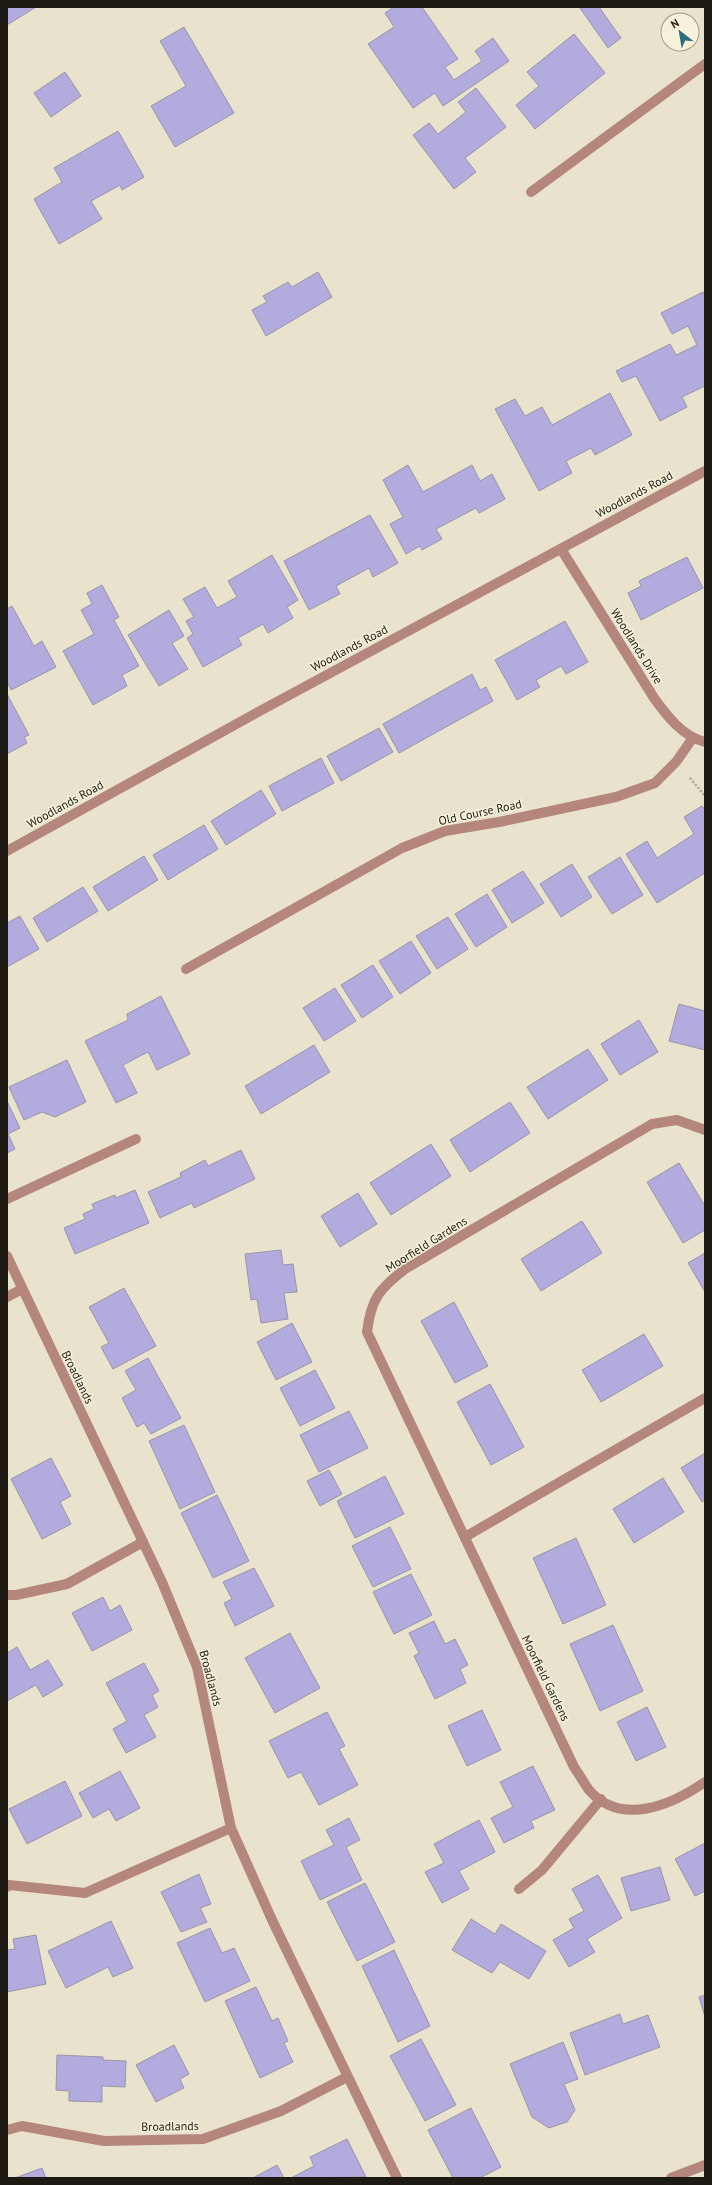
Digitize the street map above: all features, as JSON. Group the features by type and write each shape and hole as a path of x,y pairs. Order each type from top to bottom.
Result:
{"street":[{"path":"531,192 705,64"},
{"name":"Woodlands Road","path":"7,851 251,716 705,471"},
{"name":"Woodlands Drive","path":"561,549 654,698 668,717 692,739 705,742"},
{"name":"Old Course Road","path":"186,969 402,848 445,831 499,822 616,797 655,783 676,762 692,739"},
{"name":"Moorfield Gardens","path":"705,1130 677,1120 652,1124 405,1269 384,1286 370,1312 367,1332 574,1767 590,1791 601,1799 625,1811 656,1808 691,1792 705,1782"},
{"path":"7,1199 136,1139"},
{"name":"Broadlands","path":"7,1256 162,1582 197,1667 232,1828 272,1922 397,2178"},
{"path":"7,1297 22,1289"},
{"path":"465,1537 705,1398"},
{"path":"7,1595 16,1595 67,1584 143,1542"},
{"path":"519,1889 542,1870 601,1799"},
{"path":"8,1884 85,1892 232,1828"},
{"name":"Broadlands","path":"7,2130 22,2126 104,2141 203,2139 281,2111 347,2078"},
{"path":"671,2178 705,2164"}],"building":[{"path":"7,7 36,7 7,25"},
{"path":"394,7 422,7 458,59 445,67 454,80 482,61 475,51 493,38 509,61 443,106 435,93 413,108 368,44 394,27 385,13"},
{"path":"599,7 621,38 608,48 580,8"},
{"path":"184,27 234,113 175,147 151,106 186,86 160,41"},
{"path":"574,34 605,73 535,129 516,105 539,86 527,72"},
{"path":"65,72 81,96 51,117 34,93"},
{"path":"476,88 506,127 465,158 476,172 454,189 413,135 429,123 438,134 466,112 458,102"},
{"path":"118,131 144,177 122,190 120,185 91,201 102,219 59,244 34,199 62,182 54,168"},
{"path":"318,272 332,297 266,336 252,310 267,302 263,296 288,282 292,287"},
{"path":"703,292 705,296 705,386 682,397 687,407 660,421 636,376 622,382 616,371 670,344 676,355 697,345 688,326 672,334 661,313"},
{"path":"610,393 632,435 595,455 591,448 566,461 572,473 539,491 495,409 515,399 525,416 542,407 552,425"},
{"path":"408,465 423,492 472,465 480,481 492,474 505,499 479,513 476,508 436,529 442,539 422,550 420,546 406,554 390,524 403,517 383,480"},
{"path":"370,515 398,563 373,577 369,568 336,586 340,594 309,610 284,561"},
{"path":"272,555 298,600 287,607 293,618 268,633 263,624 238,638 242,645 203,667 187,638 193,634 186,621 194,617 183,599 205,587 217,608 237,597 228,581"},
{"path":"687,557 703,588 641,620 628,593 641,586 639,581"},
{"path":"102,585 119,617 114,620 139,666 122,675 127,686 93,705 63,651 94,634 81,610 92,604 87,593"},
{"path":"12,606 34,646 42,641 56,667 11,690 7,682 7,609"},
{"path":"169,610 184,636 172,643 188,669 159,686 128,635"},
{"path":"565,621 588,662 566,674 561,666 536,680 540,687 517,700 495,660"},
{"path":"472,674 480,690 486,687 493,701 399,753 383,724"},
{"path":"7,694 29,735 24,737 27,743 7,754"},
{"path":"379,728 393,752 341,781 327,756"},
{"path":"321,758 334,783 282,811 269,786"},
{"path":"261,790 276,814 226,845 211,821"},
{"path":"702,806 705,810 705,873 657,903 626,854 647,841 657,858 694,834 684,817"},
{"path":"204,825 218,849 168,880 153,855"},
{"path":"144,856 158,880 108,911 93,887"},
{"path":"620,857 643,895 612,914 588,877"},
{"path":"572,864 592,897 561,917 540,884"},
{"path":"523,871 544,903 512,923 492,890"},
{"path":"83,887 98,911 47,942 33,918"},
{"path":"487,894 507,927 476,947 455,914"},
{"path":"20,916 39,949 7,967 7,923"},
{"path":"448,917 468,949 437,969 416,936"},
{"path":"411,941 431,973 400,994 379,961"},
{"path":"373,965 393,997 362,1018 341,985"},
{"path":"335,988 356,1021 324,1041 303,1008"},
{"path":"161,996 190,1054 157,1070 148,1052 123,1065 137,1093 116,1103 85,1041 128,1020 127,1014"},
{"path":"679,1004 705,1011 705,1050 669,1041"},
{"path":"639,1020 658,1052 620,1075 601,1044"},
{"path":"314,1045 330,1072 261,1114 245,1086"},
{"path":"588,1049 608,1080 548,1119 527,1087"},
{"path":"67,1060 86,1102 55,1117 42,1112 24,1120 9,1087"},
{"path":"7,1101 20,1128 8,1134 15,1149 7,1153"},
{"path":"510,1102 530,1133 470,1172 450,1140"},
{"path":"431,1144 451,1176 391,1215 370,1183"},
{"path":"241,1150 255,1179 194,1208 192,1203 160,1218 148,1192 181,1177 180,1173 205,1160 208,1166"},
{"path":"679,1163 705,1206 705,1230 683,1243 647,1182"},
{"path":"135,1190 149,1223 75,1254 64,1228 85,1219 83,1214 94,1209 92,1204 115,1195 116,1198"},
{"path":"358,1193 377,1224 340,1247 321,1216"},
{"path":"582,1221 602,1253 541,1291 521,1259"},
{"path":"281,1250 283,1265 293,1264 297,1292 284,1293 288,1319 261,1323 257,1299 251,1300 245,1254"},
{"path":"705,1253 705,1292 688,1263"},
{"path":"124,1288 156,1346 113,1369 101,1347 109,1343 89,1307"},
{"path":"454,1302 488,1366 455,1383 421,1321"},
{"path":"292,1323 312,1362 276,1380 257,1342"},
{"path":"644,1334 663,1366 601,1402 582,1370"},
{"path":"148,1358 181,1418 151,1434 144,1423 137,1427 122,1398 136,1390 125,1371"},
{"path":"315,1370 335,1408 300,1426 280,1388"},
{"path":"490,1384 524,1447 491,1465 457,1402"},
{"path":"349,1411 368,1448 319,1472 300,1435"},
{"path":"184,1425 215,1492 180,1509 149,1441"},
{"path":"705,1453 705,1500 702,1502 681,1468"},
{"path":"51,1458 71,1496 60,1502 71,1524 42,1539 11,1479"},
{"path":"329,1470 342,1494 320,1506 307,1481"},
{"path":"385,1476 404,1514 355,1538 337,1501"},
{"path":"663,1478 684,1512 634,1543 613,1509"},
{"path":"217,1495 249,1561 213,1578 181,1513"},
{"path":"390,1527 411,1569 373,1587 352,1546"},
{"path":"576,1538 606,1605 563,1624 533,1558"},
{"path":"254,1568 274,1606 235,1626 224,1603 232,1599 223,1582"},
{"path":"411,1574 432,1615 394,1634 373,1592"},
{"path":"103,1597 110,1611 120,1605 132,1630 92,1651 72,1613"},
{"path":"434,1621 445,1644 455,1639 468,1665 460,1669 466,1683 435,1699 414,1656 419,1653 409,1633"},
{"path":"613,1625 643,1691 600,1711 570,1644"},
{"path":"290,1633 320,1688 275,1713 245,1658"},
{"path":"17,1647 30,1670 48,1660 63,1685 43,1697 36,1685 7,1701 7,1653"},
{"path":"144,1663 159,1691 152,1695 158,1707 144,1715 156,1737 126,1753 113,1729 127,1721 106,1683"},
{"path":"647,1707 666,1747 636,1761 617,1722"},
{"path":"482,1710 501,1750 467,1766 448,1726"},
{"path":"327,1712 345,1746 339,1749 358,1785 319,1805 301,1772 288,1778 269,1741"},
{"path":"533,1766 555,1810 531,1821 534,1828 504,1843 491,1818 513,1807 500,1782"},
{"path":"120,1771 140,1808 116,1821 109,1809 93,1818 79,1793"},
{"path":"65,1781 82,1816 27,1844 9,1809"},
{"path":"349,1818 360,1840 346,1847 362,1880 320,1900 301,1861 334,1845 326,1830"},
{"path":"479,1820 495,1852 459,1871 469,1889 442,1903 425,1872 444,1863 434,1844"},
{"path":"705,1843 705,1891 695,1896 675,1859"},
{"path":"660,1867 670,1900 631,1911 621,1878"},
{"path":"199,1874 211,1904 200,1908 207,1922 181,1932 161,1892"},
{"path":"598,1875 622,1918 587,1939 595,1952 569,1967 553,1940 574,1928 569,1919 584,1911 572,1889"},
{"path":"365,1883 395,1942 357,1961 327,1902"},
{"path":"471,1919 495,1934 501,1924 546,1951 529,1979 500,1962 492,1973 452,1950"},
{"path":"111,1921 133,1968 113,1977 108,1967 66,1988 48,1951"},
{"path":"210,1928 222,1953 234,1948 250,1981 205,2002 177,1943"},
{"path":"36,1935 46,1984 7,1992 7,1950 15,1949 13,1939"},
{"path":"394,1950 430,2026 398,2042 362,1966"},
{"path":"256,1987 272,2021 278,2018 288,2041 284,2043 293,2062 260,2078 225,2001"},
{"path":"705,1995 705,2017 699,1997"},
{"path":"620,2014 623,2024 648,2015 660,2047 585,2075 570,2033"},
{"path":"421,2039 456,2105 425,2121 390,2056"},
{"path":"563,2042 578,2079 564,2084 575,2110 567,2122 549,2128 532,2117 510,2064"},
{"path":"174,2045 189,2074 180,2079 184,2088 156,2102 136,2065"},
{"path":"57,2055 103,2057 103,2060 126,2061 125,2087 102,2086 102,2102 69,2101 69,2091 56,2090"},
{"path":"471,2108 501,2167 480,2178 453,2178 428,2130"},
{"path":"347,2139 366,2177 291,2178 314,2166 310,2157"},
{"path":"277,2165 284,2178 253,2178"},
{"path":"42,2168 46,2178 15,2178"}]}
